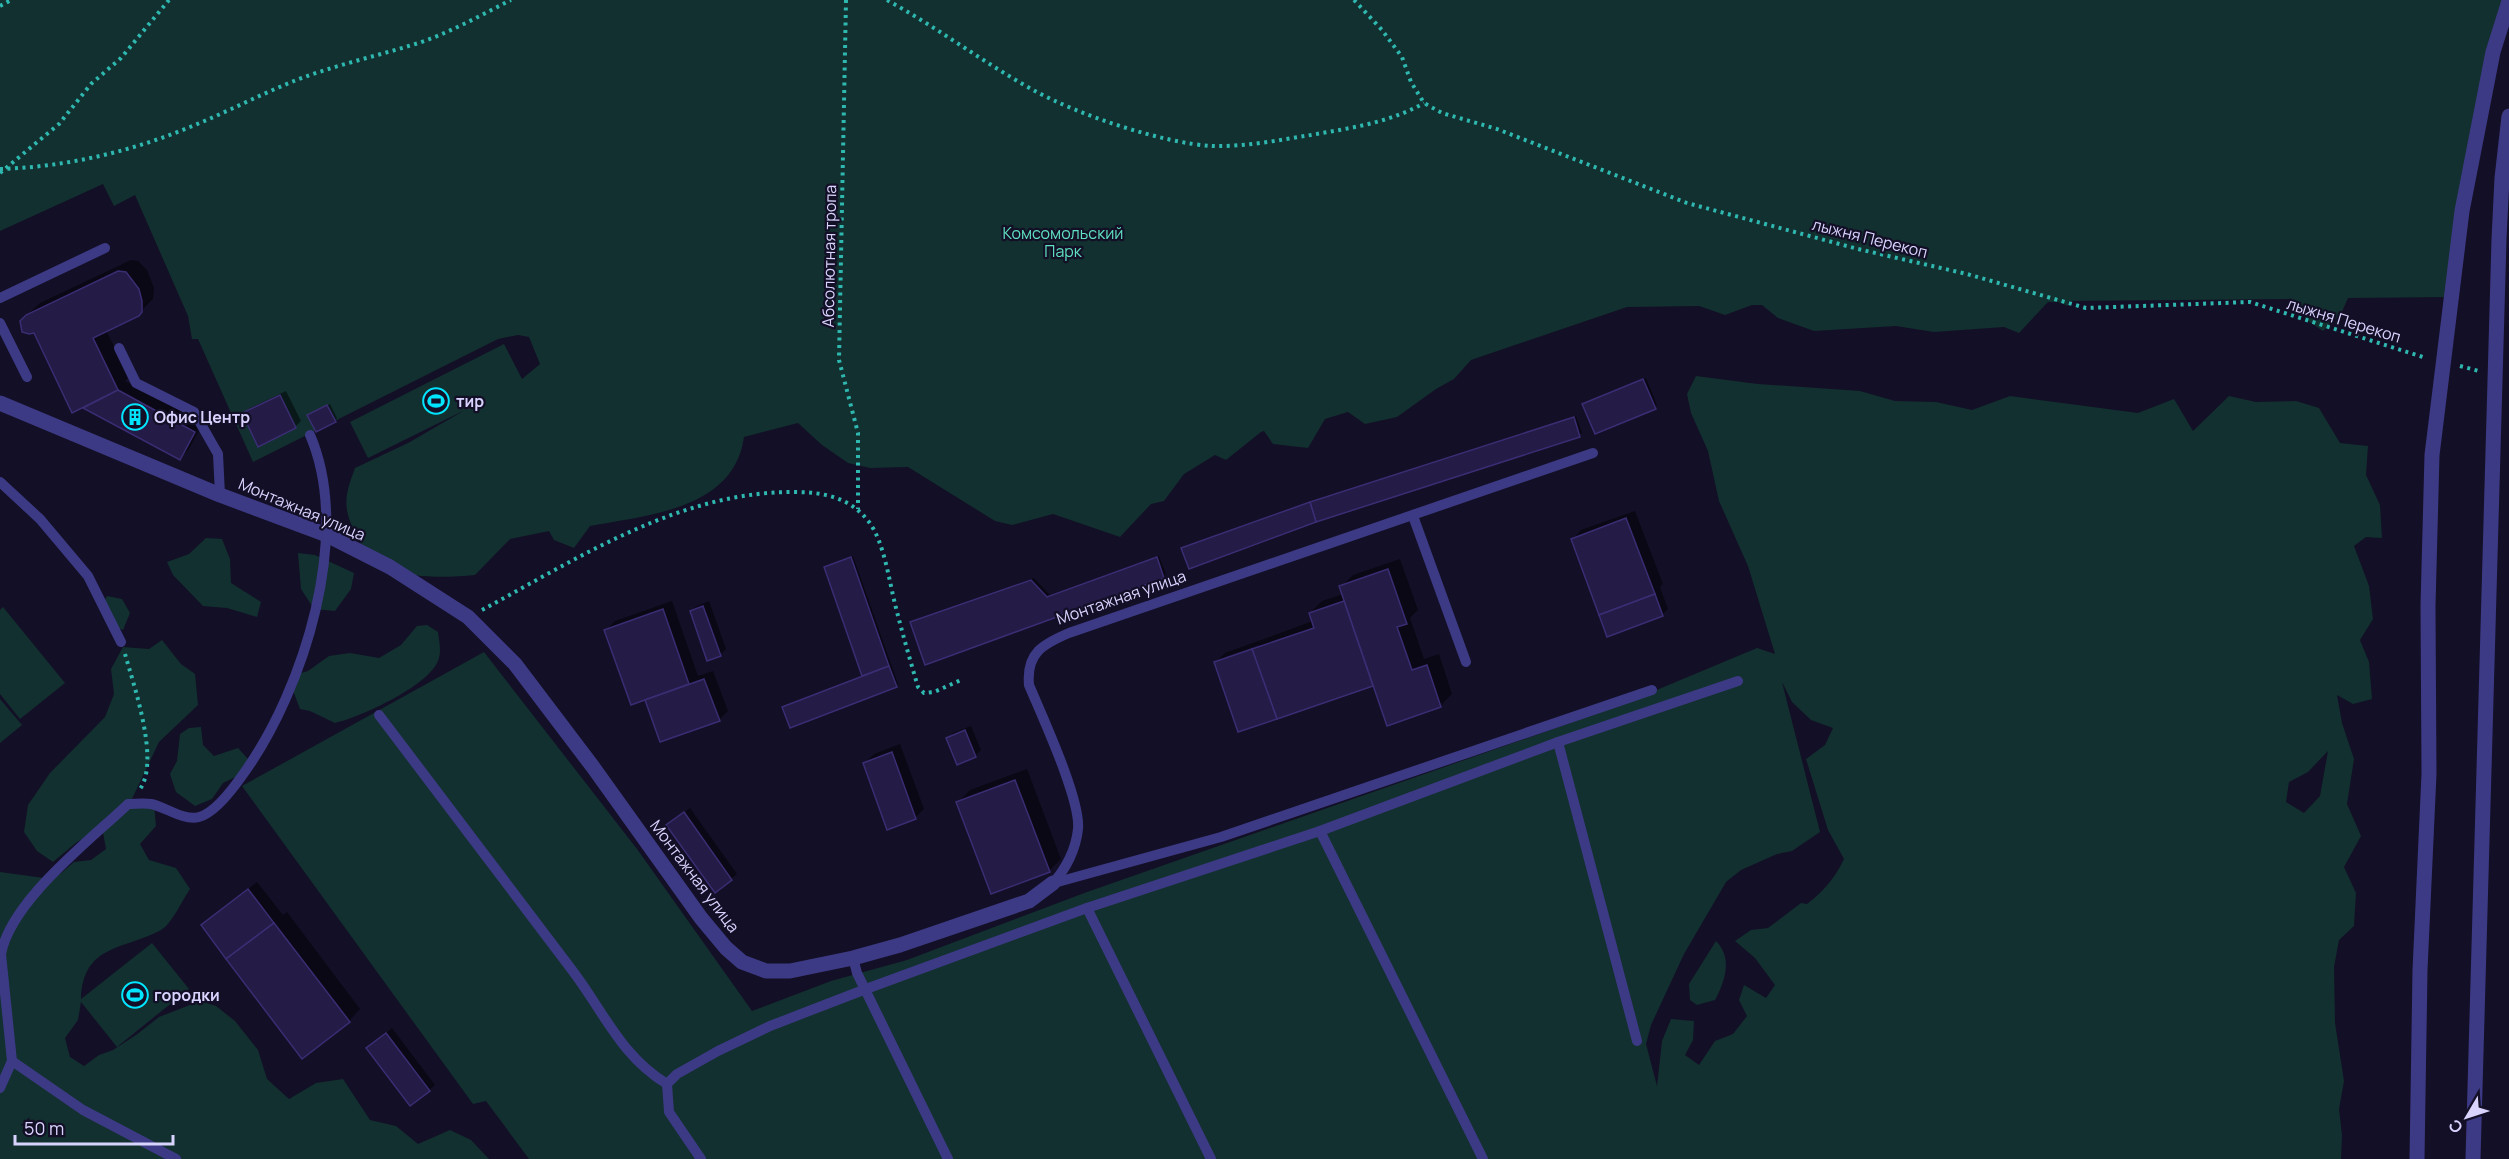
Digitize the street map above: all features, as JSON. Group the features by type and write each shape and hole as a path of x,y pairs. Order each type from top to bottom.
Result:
{"street":[{"path":"2417,1159 2420,970 2429,774 2428,606 2432,455 2462,211 2493,52 2509,1"},
{"path":"2473,1159 2499,239 2502,178 2509,116"},
{"name":"Монтажная улица","path":"0,403 220,495 327,535 390,567 468,617 515,664 593,767 701,918 741,962 766,970 790,971 853,958 900,945 1029,901 1053,883"}],"lane":[{"path":"0,298 105,248"},
{"path":"0,323 27,377"},
{"path":"119,348 136,383 194,412 218,454 220,495"},
{"path":"0,1088 12,1061 1,954 3,938 35,891 128,804 148,804 189,817 200,817 233,788 250,764 278,713 305,649 319,595 327,535 322,473 310,435"},
{"name":"Монтажная улица","path":"1053,883 1064,872 1074,849 1078,828 1073,798 1029,685 1028,668 1034,655 1049,643 1069,633 1593,453"},
{"path":"0,482 40,519 88,576 121,642"},
{"path":"1413,516 1467,662"},
{"path":"701,1159 669,1112 667,1084 677,1074 770,1026 1087,908 1320,831 1558,742 1738,681"},
{"path":"1053,883 1221,837 1652,690"},
{"path":"379,715 582,984 626,1051 648,1072 667,1084"},
{"path":"1558,742 1637,1041"},
{"path":"1320,831 1483,1159"},
{"path":"1087,908 1211,1159"},
{"path":"853,958 948,1159"},
{"path":"12,1061 83,1110 176,1159"}],"path":[{"path":"0,6 11,0"},
{"path":"2,170 59,123 91,84 121,57 169,0"},
{"path":"2,170 62,164 156,140 190,128 296,80 413,45 511,0"},
{"name":"Абсолютная тропа","path":"846,0 839,360 858,434 858,509"},
{"path":"888,0 941,30 1036,91 1108,121 1178,141 1213,146 1288,139 1382,121 1424,103 1402,57 1382,30 1354,0"},
{"name":"лыжня Перекоп","path":"1424,103 1442,113 1497,129 1687,203 1858,249 1966,274 2086,308 2250,302 2444,362"},
{"path":"468,617 556,568 657,520 689,508 768,492 805,492 839,497 858,509 871,524 883,554 918,687 924,693 934,692 960,680"},
{"path":"121,642 137,697 147,756 145,781 128,804"}],"green space":[{"name":"Комсомольский Парк","path":"0,0 2509,0 2452,297 2348,298 2341,314 2323,331 2308,321 2290,299 2069,301 2068,306 2058,302 2048,302 2019,333 2004,327 1934,332 1896,326 1814,331 1778,318 1762,305 1752,305 1725,315 1699,306 1627,307 1471,360 1454,379 1397,417 1365,424 1348,412 1325,419 1308,448 1273,444 1264,431 1261,432 1226,460 1215,455 1184,474 1164,501 1151,504 1120,537 1053,514 1012,525 995,521 908,467 870,468 848,463 822,445 798,423 744,437 737,461 724,480 706,494 685,505 637,518 590,526 574,548 554,540 549,531 510,539 475,575 434,577 392,570 369,557 351,524 347,508 347,493 355,468 408,443 465,410 368,458 350,422 504,344 522,379 540,364 529,337 518,335 498,339 253,462 198,339 192,339 188,316 135,195 114,206 103,184 0,231"},
{"path":"1696,376 1758,384 1860,391 1895,401 1936,402 1972,410 2010,396 2138,413 2174,399 2193,431 2229,396 2256,402 2296,401 2319,408 2340,443 2368,446 2366,475 2380,505 2382,538 2366,537 2354,546 2369,586 2373,619 2360,640 2369,662 2372,699 2353,704 2337,695 2342,723 2354,759 2347,804 2361,836 2344,867 2356,893 2354,926 2339,940 2334,967 2335,1023 2344,1081 2339,1109 2342,1135 2341,1159 529,1159 486,1101 473,1104 242,786 484,652 637,849 752,1011 831,981 907,960 1087,892 1616,707 1757,648 1775,654 1748,566 1719,501 1708,451 1691,413 1687,394","holes":["1782,682 1792,702 1811,720 1833,728 1825,745 1806,759 1828,830 1844,859 1828,884 1807,904 1801,903 1768,928 1751,930 1735,941 1755,958 1775,985 1766,998 1744,985 1739,1000 1747,1016 1733,1034 1715,1041 1699,1065 1685,1055 1693,1040 1694,1021 1671,1019 1662,1041 1657,1086 1646,1044 1651,1025 1684,954 1726,882 1741,870 1777,854 1792,851 1820,832","2328,751 2320,796 2304,813 2286,802 2289,782 2308,772"]},
{"path":"206,538 222,539 230,559 231,583 261,602 257,617 227,608 203,606 173,575 167,562 189,554"},
{"path":"298,553 315,555 354,573 351,589 335,611 314,609 301,589"},
{"path":"107,596 122,599 130,613 123,630 106,623 100,609"},
{"path":"3,607 65,683 20,719 0,694 0,610"},
{"path":"427,625 438,632 440,646 438,661 432,671 408,690 361,714 335,723 310,711 300,709 292,688 291,676 308,671 329,656 350,653 379,658 401,645 417,626"},
{"path":"162,640 181,664 195,674 198,705 159,742 131,801 154,804 156,826 140,844 149,860 176,868 190,889 173,917 161,930 108,951 97,958 83,981 81,999 152,943 189,989 117,1047 81,1002 78,1020 65,1038 70,1057 84,1066 99,1055 113,1050 136,1035 159,1017 200,1001 216,1006 235,1021 258,1050 267,1079 289,1099 316,1083 343,1079 370,1120 396,1126 418,1144 450,1130 471,1140 489,1159 0,1159 0,872 44,878 60,874 74,862 91,860 106,849 102,827 77,842 53,862 37,851 24,832 28,805 50,773 105,717 114,694 111,669 123,647 149,649"},
{"path":"0,699 22,725 0,743"},
{"path":"201,727 203,745 214,756 238,748 248,759 244,773 223,783 212,799 195,806 176,792 170,774 177,761 180,734 189,728"},
{"path":"1716,941 1726,962 1722,985 1715,1000 1697,1005 1690,1000 1689,984"}],"building":[{"path":"118,271 126,272 139,289 142,312 139,316 93,338 118,390 72,413 34,333 22,332 20,321 26,315"},
{"path":"1643,379 1656,409 1595,434 1582,404"},
{"name":"Офис Центр","path":"118,390 195,432 180,460 83,408"},
{"path":"280,395 296,428 258,447 242,413"},
{"path":"327,405 336,422 316,432 307,415"},
{"path":"1574,417 1580,437 1316,522 1310,502"},
{"path":"1310,502 1316,522 1189,569 1181,548"},
{"path":"1626,518 1655,594 1599,615 1571,539"},
{"path":"851,557 889,666 862,676 824,567"},
{"path":"1157,557 1164,578 925,665 910,622 1031,580 1047,597"},
{"path":"1388,569 1407,624 1397,627 1412,670 1427,665 1441,707 1387,726 1339,586"},
{"path":"1655,594 1663,616 1607,637 1599,615"},
{"path":"1344,601 1373,686 1277,719 1252,649 1314,628 1309,613"},
{"path":"703,606 721,656 707,661 690,611"},
{"path":"663,609 689,684 631,705 604,630"},
{"path":"1252,649 1277,719 1238,732 1214,662"},
{"path":"889,666 897,687 790,728 782,707"},
{"path":"704,679 720,721 660,742 645,700"},
{"path":"965,730 976,757 957,765 946,738"},
{"path":"892,752 916,819 887,830 863,763"},
{"path":"1015,780 1050,872 991,894 956,802"},
{"path":"684,812 732,880 715,893 666,825"},
{"path":"248,889 274,923 226,959 201,925"},
{"path":"274,923 350,1022 302,1059 226,959"},
{"path":"386,1033 430,1091 410,1106 366,1048"}],"place":[{"name":"тир","path":"436,401"},
{"name":"Офис Центр","path":"135,417"},
{"name":"городки","path":"135,995"}]}
